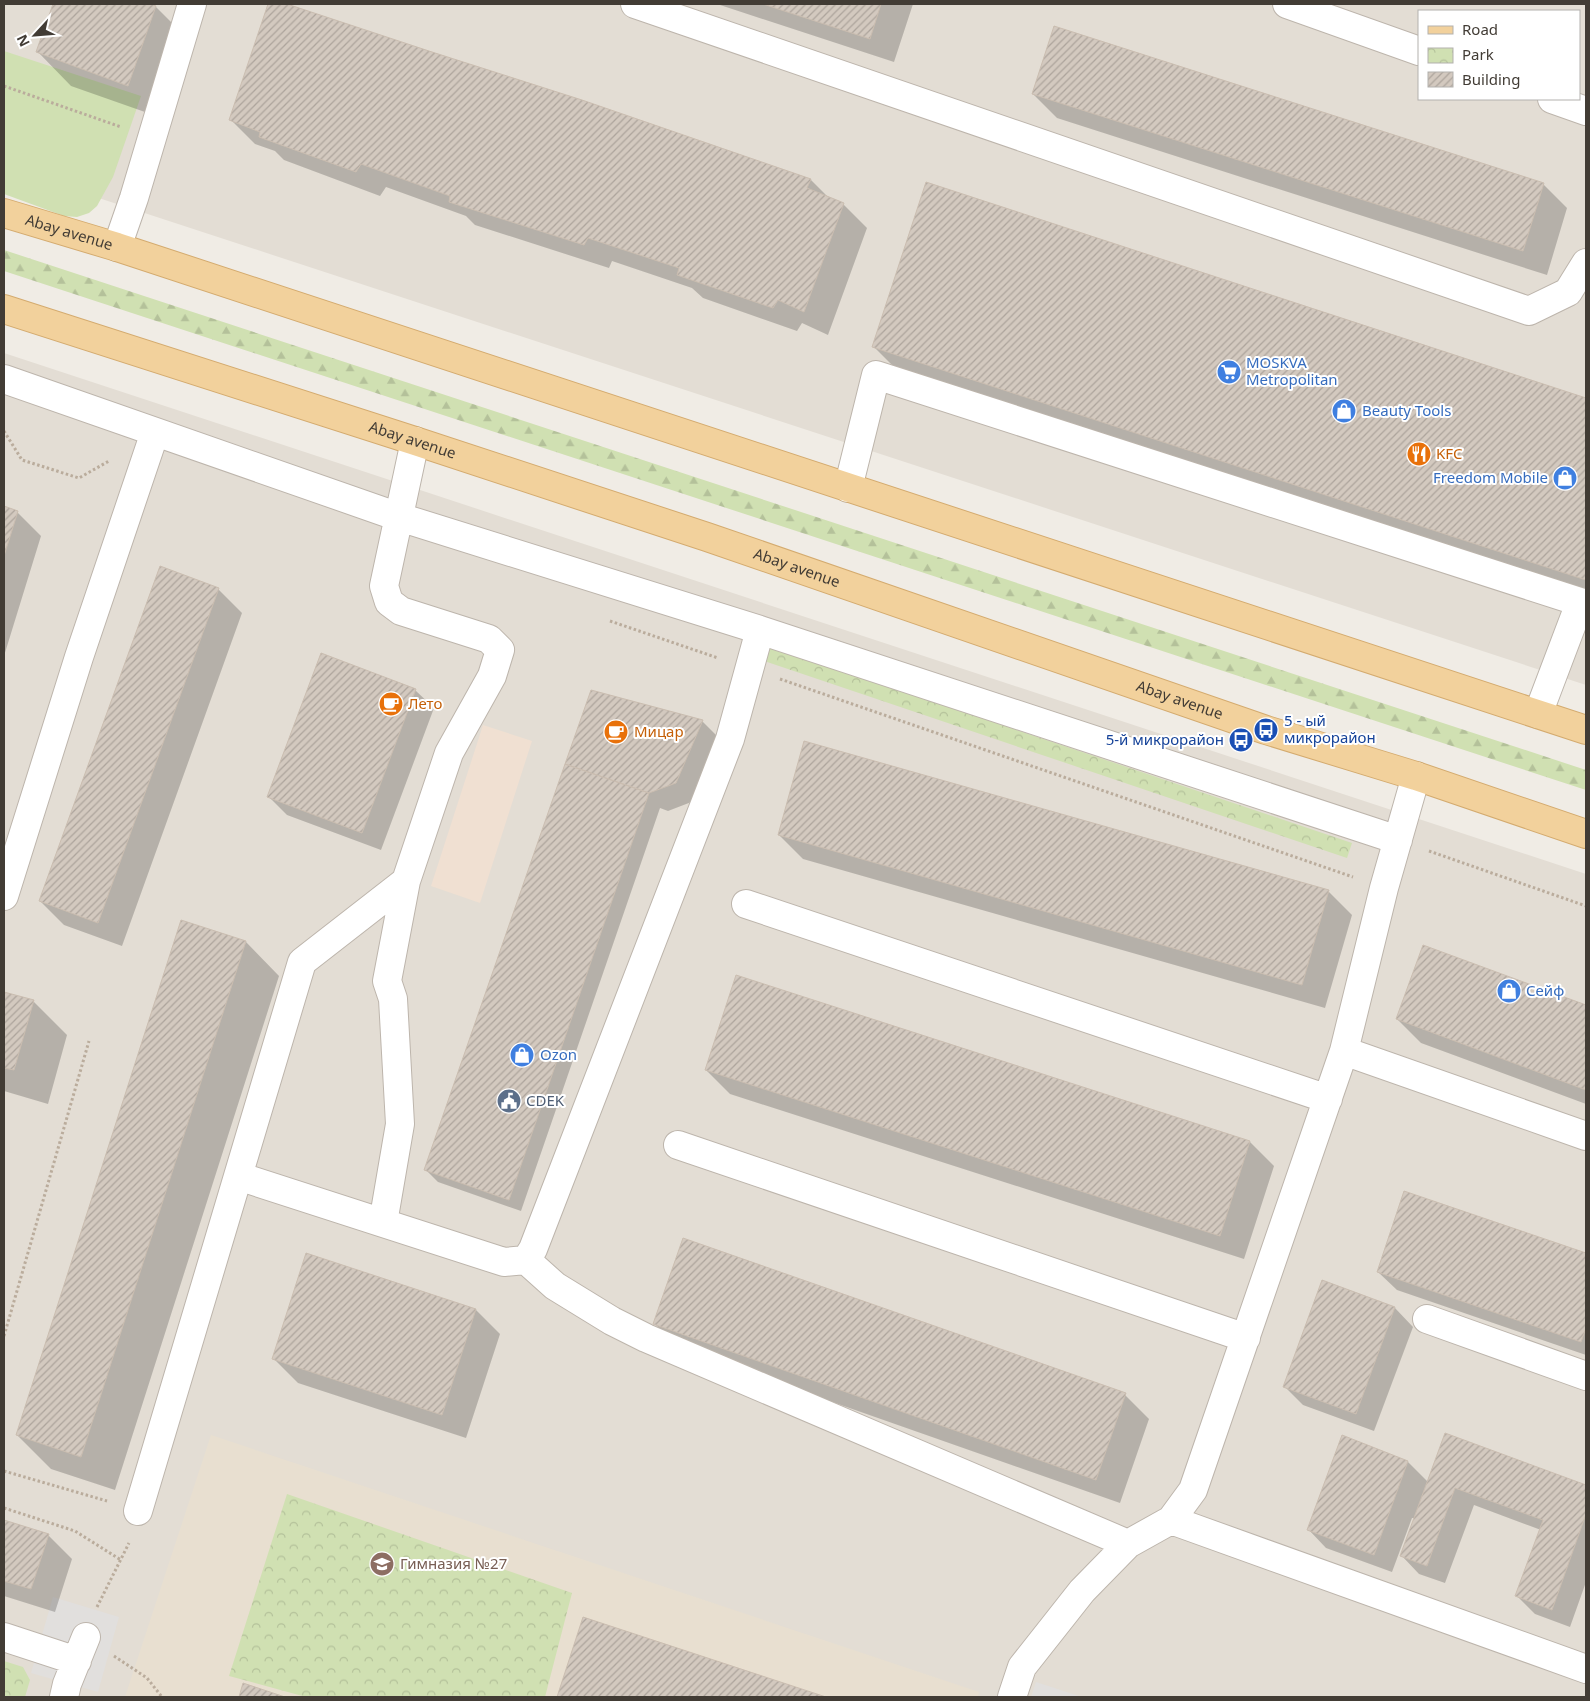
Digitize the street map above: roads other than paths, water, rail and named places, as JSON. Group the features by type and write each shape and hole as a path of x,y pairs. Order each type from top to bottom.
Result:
{"main road":[{"name":"Abay avenue","path":"4,213 117,247 1586,730"},
{"name":"Abay avenue","path":"4,309 707,537 1266,730 1416,776 1586,834"}],"street":[{"path":"117,247 192,4"},
{"path":"635,4 1529,311 1568,292 1586,262"},
{"path":"1287,4 1418,51"},
{"path":"1555,100 1586,111"},
{"path":"848,488 876,375 1583,604 1538,714"},
{"path":"4,379 399,517 760,630 1398,840"},
{"path":"4,896 78,657 155,432"},
{"path":"383,1223 400,1124 393,1000 387,981 406,881 449,753 492,676 500,650 489,639 400,611 389,602 384,586 415,441"},
{"path":"526,1260 533,1249 730,739 760,630"},
{"path":"1012,1697 1022,1667 1082,1591 1128,1544 1171,1520 1193,1490 1344,1051 1384,888 1416,776"},
{"path":"138,1511 302,962 406,881"},
{"path":"746,904 1328,1099"},
{"path":"1344,1051 1586,1136"},
{"path":"678,1145 1246,1338"},
{"path":"238,1176 504,1262 526,1260 555,1286 612,1321 646,1338 1128,1544"},
{"path":"1428,1319 1586,1376"},
{"path":"1171,1520 1586,1668"},
{"path":"4,1637 82,1649 67,1684 64,1697"}],"place":[{"name":"MOSKVA Metropolitan","path":"1229,372"},
{"name":"Beauty Tools","path":"1344,411"},
{"name":"KFC","path":"1419,454"},
{"name":"Freedom Mobile","path":"1565,478"},
{"name":"Лето","path":"391,704"},
{"name":"5 - ый микрорайон","path":"1266,730"},
{"name":"Мицар","path":"616,732"},
{"name":"5-й микрорайон","path":"1241,740"},
{"name":"Сейф","path":"1509,991"},
{"name":"Ozon","path":"522,1055"},
{"name":"CDEK","path":"509,1101"},
{"name":"Гимназия №27","path":"382,1564"}]}
